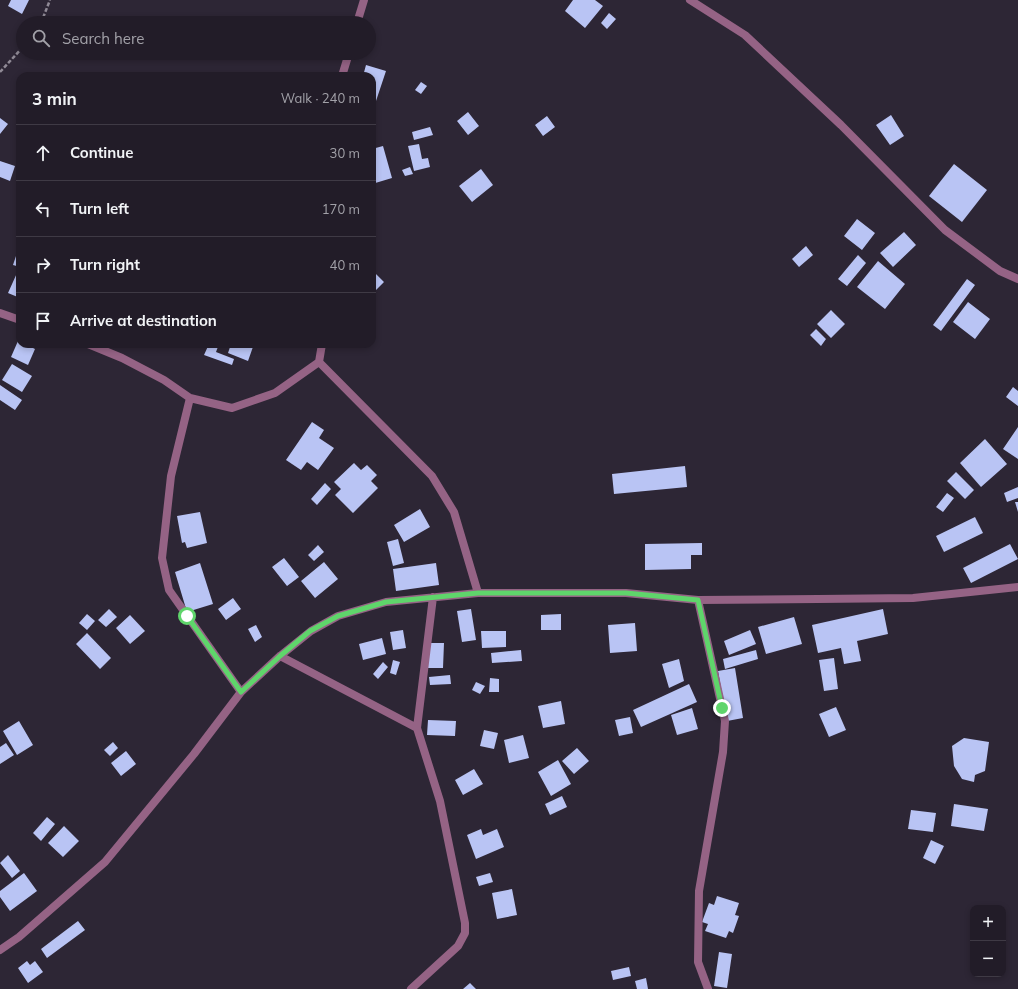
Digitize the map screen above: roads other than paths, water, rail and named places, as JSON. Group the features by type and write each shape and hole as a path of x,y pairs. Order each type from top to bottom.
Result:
{"street":[{"path":"359,16 364,0"},
{"path":"690,0 745,35 841,124 945,230 1000,271 1018,279"},
{"path":"343,72 347,60"},
{"path":"0,313 16,319"},
{"path":"98,348 129,361 164,380 190,398 232,408 275,393 319,362 321,348"},
{"path":"319,362 432,476 454,512 478,593"},
{"path":"190,398 171,476 162,558 169,590 241,692"},
{"path":"0,950 19,937 104,862 194,754 241,692 310,631 338,616 386,602 433,596 478,593 626,593 698,600 914,598 1018,587"},
{"path":"411,989 458,946 465,933 465,923 440,801 417,728 433,596"},
{"path":"698,600 725,722 723,752 700,890 698,962 708,989"},
{"path":"280,656 417,728"}]}
